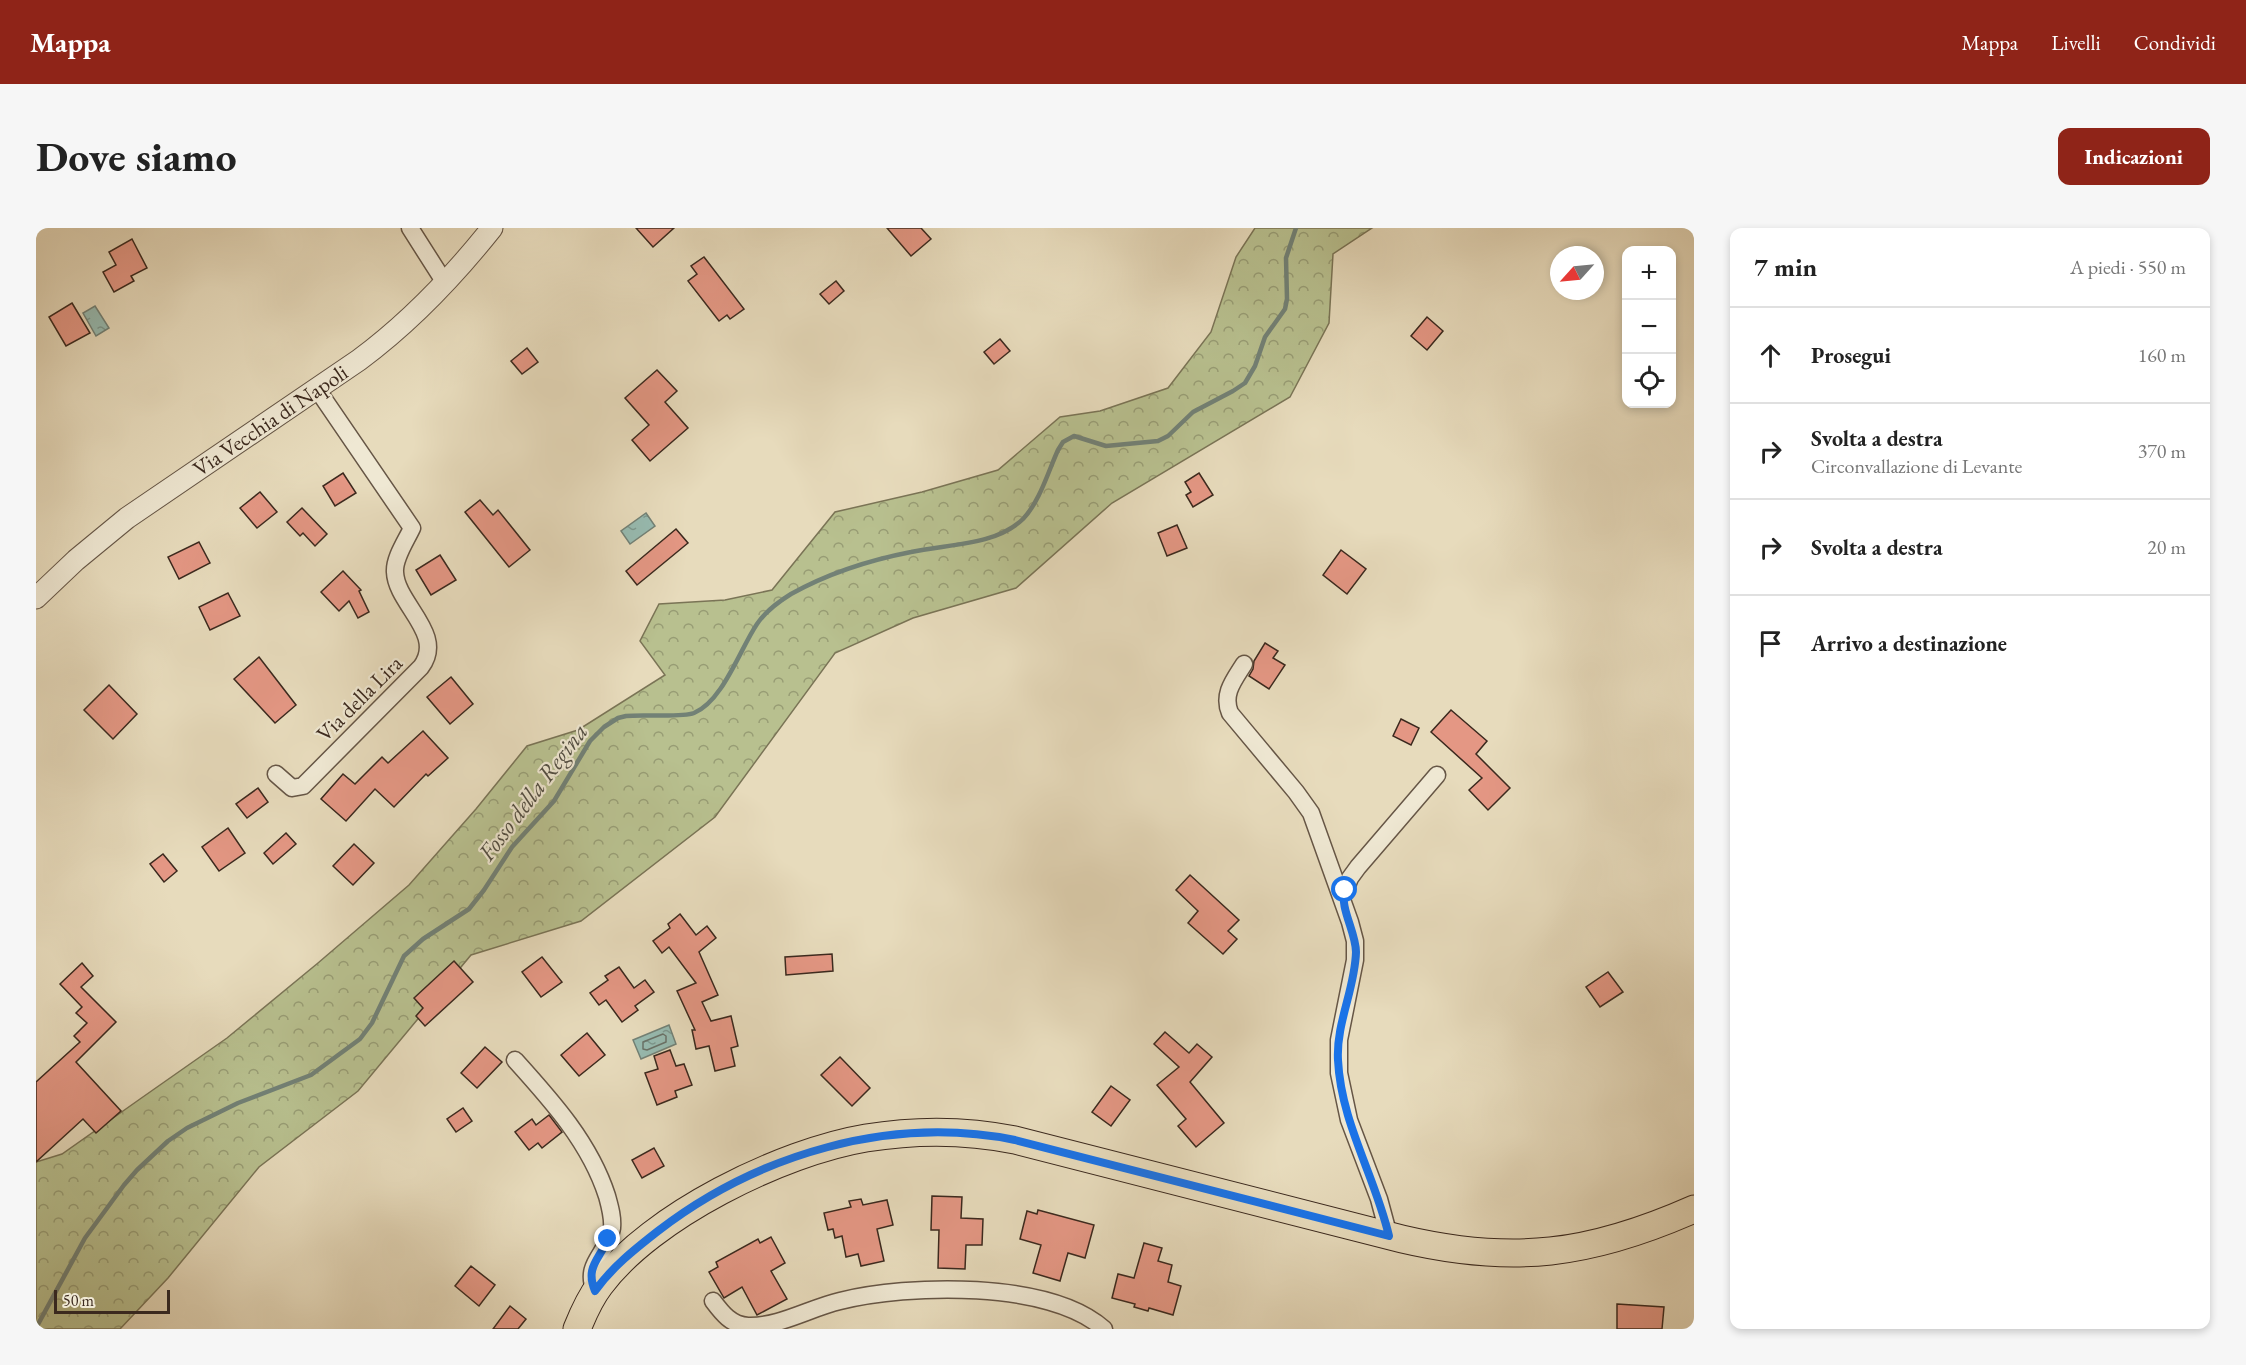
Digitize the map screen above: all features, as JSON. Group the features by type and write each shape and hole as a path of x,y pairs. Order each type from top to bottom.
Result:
{"main road":[{"path":"577,1329 595,1291 620,1262 668,1224 706,1199 744,1179 824,1147 864,1138 909,1133 975,1134 1015,1140 1389,1236 1472,1252 1538,1253 1573,1248 1617,1238 1654,1226 1694,1209"}],"street":[{"path":"410,228 445,283"},
{"name":"Via Vecchia di Napoli","path":"36,598 84,552 127,518 317,389 390,336 445,283 492,228"},
{"name":"Via della Lira","path":"276,774 292,788 303,786 421,667 427,659 429,650 423,630 395,577 396,563 411,528 317,389"},
{"path":"1244,664 1229,690 1227,703 1230,713 1311,813 1352,927 1356,948 1354,969 1339,1040 1339,1072 1349,1120 1379,1199 1389,1236"},
{"path":"1342,898 1350,878 1358,867 1437,775"},
{"path":"515,1060 551,1100 570,1126 593,1163 604,1189 612,1213 612,1225 606,1244 591,1270 595,1291"},
{"path":"713,1301 732,1321 751,1326 775,1322 820,1306 858,1297 913,1290 972,1290 1046,1301 1084,1316 1104,1329"}],"green space":[{"path":"1255,228 1372,228 1333,254 1329,323 1290,397 1112,503 1016,588 913,618 835,653 715,817 581,921 471,955 358,1091 259,1167 168,1278 120,1329 36,1329 36,1162 62,1154 227,1038 318,963 409,885 476,809 527,746 578,730 665,675 640,641 659,604 725,600 772,590 835,512 922,492 998,470 1060,417 1100,411 1168,388 1211,332 1236,257"}],"water":[{"path":"95,306 109,328 96,336 83,313"},
{"path":"646,513 655,526 630,544 621,531"},
{"path":"669,1025 676,1044 641,1059 633,1040"}],"building":[{"path":"636,228 674,228 653,247"},
{"path":"887,228 921,228 931,239 911,256"},
{"path":"132,239 147,268 131,276 134,281 114,292 103,272 116,265 109,252"},
{"path":"704,257 744,309 730,319 727,315 719,321 688,281 697,274 691,266"},
{"path":"836,281 844,291 829,304 820,294"},
{"path":"72,303 90,333 66,346 49,317"},
{"path":"1427,317 1443,331 1427,350 1411,336"},
{"path":"1000,339 1010,351 994,364 984,352"},
{"path":"527,348 538,362 522,374 511,361"},
{"path":"657,370 677,391 665,402 688,428 650,461 632,440 649,425 625,398"},
{"path":"343,473 356,493 335,506 323,486"},
{"path":"1199,473 1213,495 1193,507 1186,495 1191,492 1185,482"},
{"path":"260,492 277,512 257,528 240,508"},
{"path":"480,500 493,515 498,510 530,550 509,567 465,512"},
{"path":"302,508 327,534 315,546 303,533 300,536 287,522"},
{"path":"1177,525 1187,548 1167,556 1158,533"},
{"path":"676,529 688,543 637,585 626,571"},
{"path":"199,542 210,563 179,579 168,557"},
{"path":"1341,550 1366,569 1347,594 1323,575"},
{"path":"440,555 456,580 431,595 416,570"},
{"path":"343,571 361,590 359,591 369,612 358,618 349,601 339,611 321,592"},
{"path":"228,593 240,616 210,630 199,607"},
{"path":"1265,643 1278,651 1273,658 1285,665 1269,689 1249,676 1254,661"},
{"path":"259,657 296,705 275,723 234,679"},
{"path":"451,677 473,704 450,724 427,697"},
{"path":"109,685 137,714 113,739 84,710"},
{"path":"1451,710 1487,741 1476,754 1510,788 1488,810 1469,790 1482,778 1431,732"},
{"path":"1401,719 1419,728 1411,745 1393,736"},
{"path":"423,731 448,758 428,776 426,774 394,807 375,789 346,821 321,799 343,774 355,784 382,757 388,763"},
{"path":"258,788 268,802 247,818 236,804"},
{"path":"228,828 245,853 219,871 202,847"},
{"path":"286,833 296,844 273,864 264,853"},
{"path":"354,844 374,863 353,885 333,866"},
{"path":"163,854 177,871 164,882 150,864"},
{"path":"1190,875 1239,920 1228,931 1237,939 1223,954 1188,923 1198,911 1176,890"},
{"path":"680,914 696,935 707,926 716,938 699,952 718,995 702,1002 711,1021 731,1016 738,1046 731,1048 735,1066 715,1071 709,1046 696,1049 692,1030 695,1030 677,991 696,983 669,947 662,953 653,941 670,928 668,924"},
{"path":"832,954 833,971 786,975 785,957"},
{"path":"542,957 562,982 541,997 522,972"},
{"path":"454,961 473,982 425,1026 416,1016 423,1008 414,998"},
{"path":"82,963 93,976 81,987 116,1022 76,1062 121,1111 96,1133 83,1119 36,1162 36,1082 80,1042 74,1036 87,1023 76,1013 82,1007 60,984"},
{"path":"619,967 634,988 645,980 654,992 635,1006 638,1010 622,1022 606,1000 599,1005 590,993 608,980 605,976"},
{"path":"1608,972 1623,992 1600,1007 1586,987"},
{"path":"1165,1032 1189,1053 1197,1044 1212,1057 1190,1082 1224,1123 1196,1147 1178,1126 1186,1119 1157,1085 1179,1067 1154,1044"},
{"path":"587,1033 605,1055 579,1076 561,1055"},
{"path":"485,1047 502,1062 477,1088 461,1073"},
{"path":"670,1050 676,1066 684,1064 692,1085 675,1091 677,1097 657,1105 645,1073 658,1069 654,1056"},
{"path":"840,1057 870,1088 852,1106 821,1075"},
{"path":"1111,1086 1130,1100 1111,1126 1092,1112"},
{"path":"463,1108 472,1121 456,1132 447,1119"},
{"path":"549,1115 562,1132 542,1148 538,1143 529,1150 515,1132 532,1119 536,1125"},
{"path":"654,1148 664,1166 642,1178 632,1160"},
{"path":"932,1196 962,1197 961,1218 983,1219 982,1245 966,1245 965,1269 938,1268 939,1230 931,1230"},
{"path":"861,1199 863,1205 887,1200 893,1225 877,1229 884,1261 861,1266 858,1254 846,1257 842,1236 835,1238 833,1229 828,1230 824,1213 851,1207 849,1201"},
{"path":"1038,1210 1094,1225 1085,1258 1068,1253 1060,1281 1033,1273 1041,1245 1020,1239 1027,1211 1037,1214"},
{"path":"771,1237 785,1263 771,1271 787,1299 757,1315 742,1287 724,1298 709,1272 718,1267 716,1262 758,1239 760,1243"},
{"path":"1144,1243 1162,1248 1158,1261 1172,1265 1168,1282 1181,1286 1173,1315 1149,1308 1148,1311 1134,1307 1135,1304 1112,1298 1118,1274 1134,1278"},
{"path":"471,1266 495,1285 479,1306 455,1286"},
{"path":"1617,1304 1664,1307 1662,1329 1617,1329"},
{"path":"510,1306 526,1319 518,1329 493,1329"}],"waterway":[{"name":"Fosso della Regina","path":"36,1328 85,1238 124,1185 168,1141 187,1128 238,1103 311,1075 360,1039 372,1023 404,956 423,939 469,909 512,847 554,801 590,741 604,727 626,716 672,716 694,713 704,707 722,686 760,620 781,600 805,587 834,574 880,559 970,543 1012,528 1023,519 1034,504 1063,442 1074,436 1106,446 1158,441 1168,436 1193,412 1245,383 1255,366 1265,337 1285,309 1287,299 1286,258 1296,228"}],"route":[{"path":"608,1239 591,1270 595,1291 620,1262 668,1224 713,1195 755,1174 833,1145 864,1138 935,1132 1001,1137 1034,1144 1389,1236 1379,1199 1349,1120 1339,1072 1339,1040 1356,955 1354,934 1342,898 1345,890"}]}
